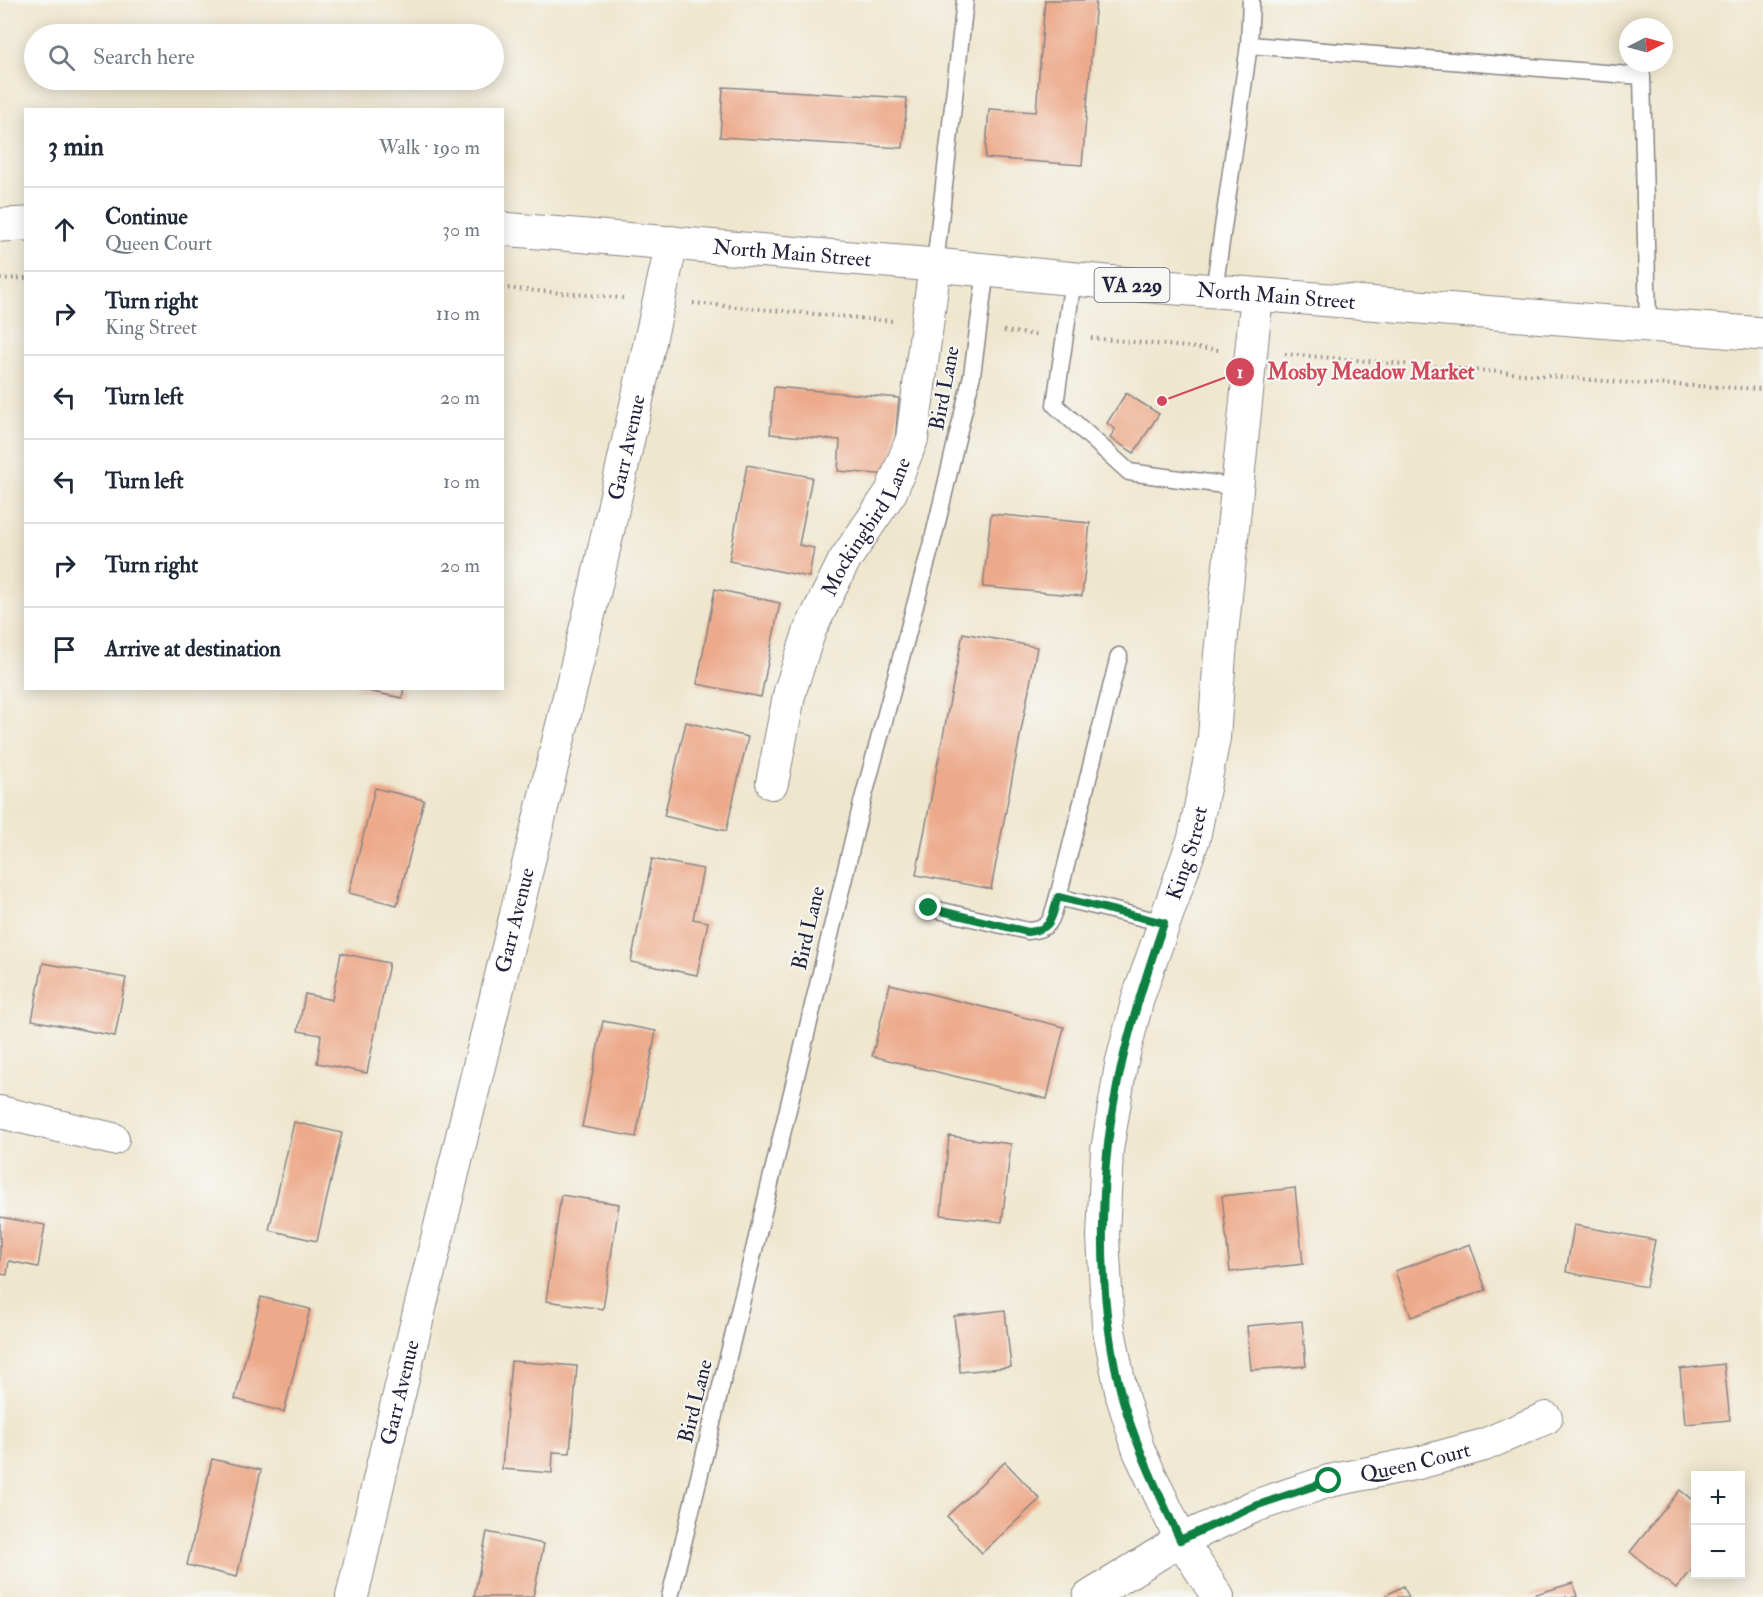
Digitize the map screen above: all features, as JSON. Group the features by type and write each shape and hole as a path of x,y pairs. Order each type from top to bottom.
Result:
{"main road":[{"path":"0,225 24,224"},
{"name":"North Main Street","path":"504,228 1257,295 1763,334"}],"street":[{"name":"Garr Avenue","path":"352,1597 595,590 672,242"},
{"name":"Mockingbird Lane","path":"772,783 790,691 810,630 844,561 891,492 912,439 935,265"},
{"name":"King Street","path":"1218,1597 1180,1540 1139,1451 1122,1396 1108,1325 1103,1236 1107,1150 1121,1065 1138,998 1194,838 1214,738 1220,654 1257,295"},
{"path":"0,1112 113,1139"},
{"name":"Queen Court","path":"1089,1597 1180,1540 1255,1506 1329,1481 1484,1445 1546,1418"}],"lane":[{"path":"935,265 965,0"},
{"path":"1214,291 1249,45 1251,0"},
{"path":"1249,45 1642,76 1648,325"},
{"name":"Bird Lane","path":"670,1597 862,803 935,531 972,375 986,270"},
{"path":"1073,279 1055,405 1129,472 1238,487"},
{"path":"929,908 1028,932 1041,930 1050,923 1119,656"},
{"path":"1058,897 1164,923"}],"path":[{"path":"0,279 24,278"},
{"path":"504,288 616,298"},
{"path":"711,305 927,324"},
{"path":"978,329 1037,334"},
{"path":"1098,339 1211,349"},
{"path":"1307,356 1630,383 1763,389"}],"building":[{"path":"1045,0 1096,0 1082,165 985,158 989,109 1036,112"},
{"path":"723,87 907,98 903,148 720,137"},
{"path":"774,387 899,398 892,475 838,471 840,440 770,434"},
{"path":"1126,393 1159,414 1134,453 1110,438 1115,429 1107,423"},
{"path":"747,465 812,477 799,545 814,548 809,577 729,561"},
{"path":"991,514 1090,523 1082,596 983,587"},
{"path":"715,589 780,603 761,697 697,684"},
{"path":"963,633 1037,647 991,889 916,875"},
{"path":"363,690 404,690 402,698"},
{"path":"686,722 748,737 726,831 664,816"},
{"path":"375,788 424,800 397,905 349,893"},
{"path":"652,859 703,869 693,919 708,922 697,975 631,962"},
{"path":"341,953 389,963 367,1073 317,1063 321,1035 298,1031 305,994 332,1000"},
{"path":"43,963 126,978 115,1036 32,1020"},
{"path":"890,984 1064,1027 1047,1099 872,1056"},
{"path":"603,1021 656,1031 636,1137 582,1127"},
{"path":"294,1122 342,1133 317,1241 269,1230"},
{"path":"949,1136 1011,1144 1002,1222 941,1215"},
{"path":"1295,1188 1303,1264 1230,1272 1222,1196"},
{"path":"561,1195 619,1204 603,1309 546,1301"},
{"path":"0,1217 45,1225 38,1267 9,1261 7,1275 0,1274"},
{"path":"1574,1225 1655,1240 1646,1287 1566,1272"},
{"path":"1470,1244 1486,1290 1411,1317 1395,1271"},
{"path":"261,1297 310,1309 284,1412 235,1399"},
{"path":"1005,1310 1011,1367 960,1372 954,1316"},
{"path":"1302,1321 1306,1366 1251,1370 1247,1326"},
{"path":"511,1361 577,1366 570,1453 553,1452 552,1473 502,1469"},
{"path":"1724,1364 1730,1420 1685,1424 1680,1369"},
{"path":"212,1459 261,1470 237,1577 187,1565"},
{"path":"1005,1462 1040,1499 982,1553 947,1516"},
{"path":"1680,1490 1691,1499 1691,1571 1676,1589 1630,1552"},
{"path":"487,1532 544,1544 533,1597 474,1597"},
{"path":"1573,1583 1577,1597 1529,1596"},
{"path":"1403,1586 1409,1597 1383,1597"}],"place":[{"name":"Mosby Meadow Market","path":"1162,401"}],"route":[{"path":"929,908 1028,932 1041,930 1050,923 1058,897 1164,923 1138,998 1121,1065 1107,1150 1103,1236 1108,1325 1122,1396 1139,1451 1180,1540 1255,1506 1329,1481"}]}
